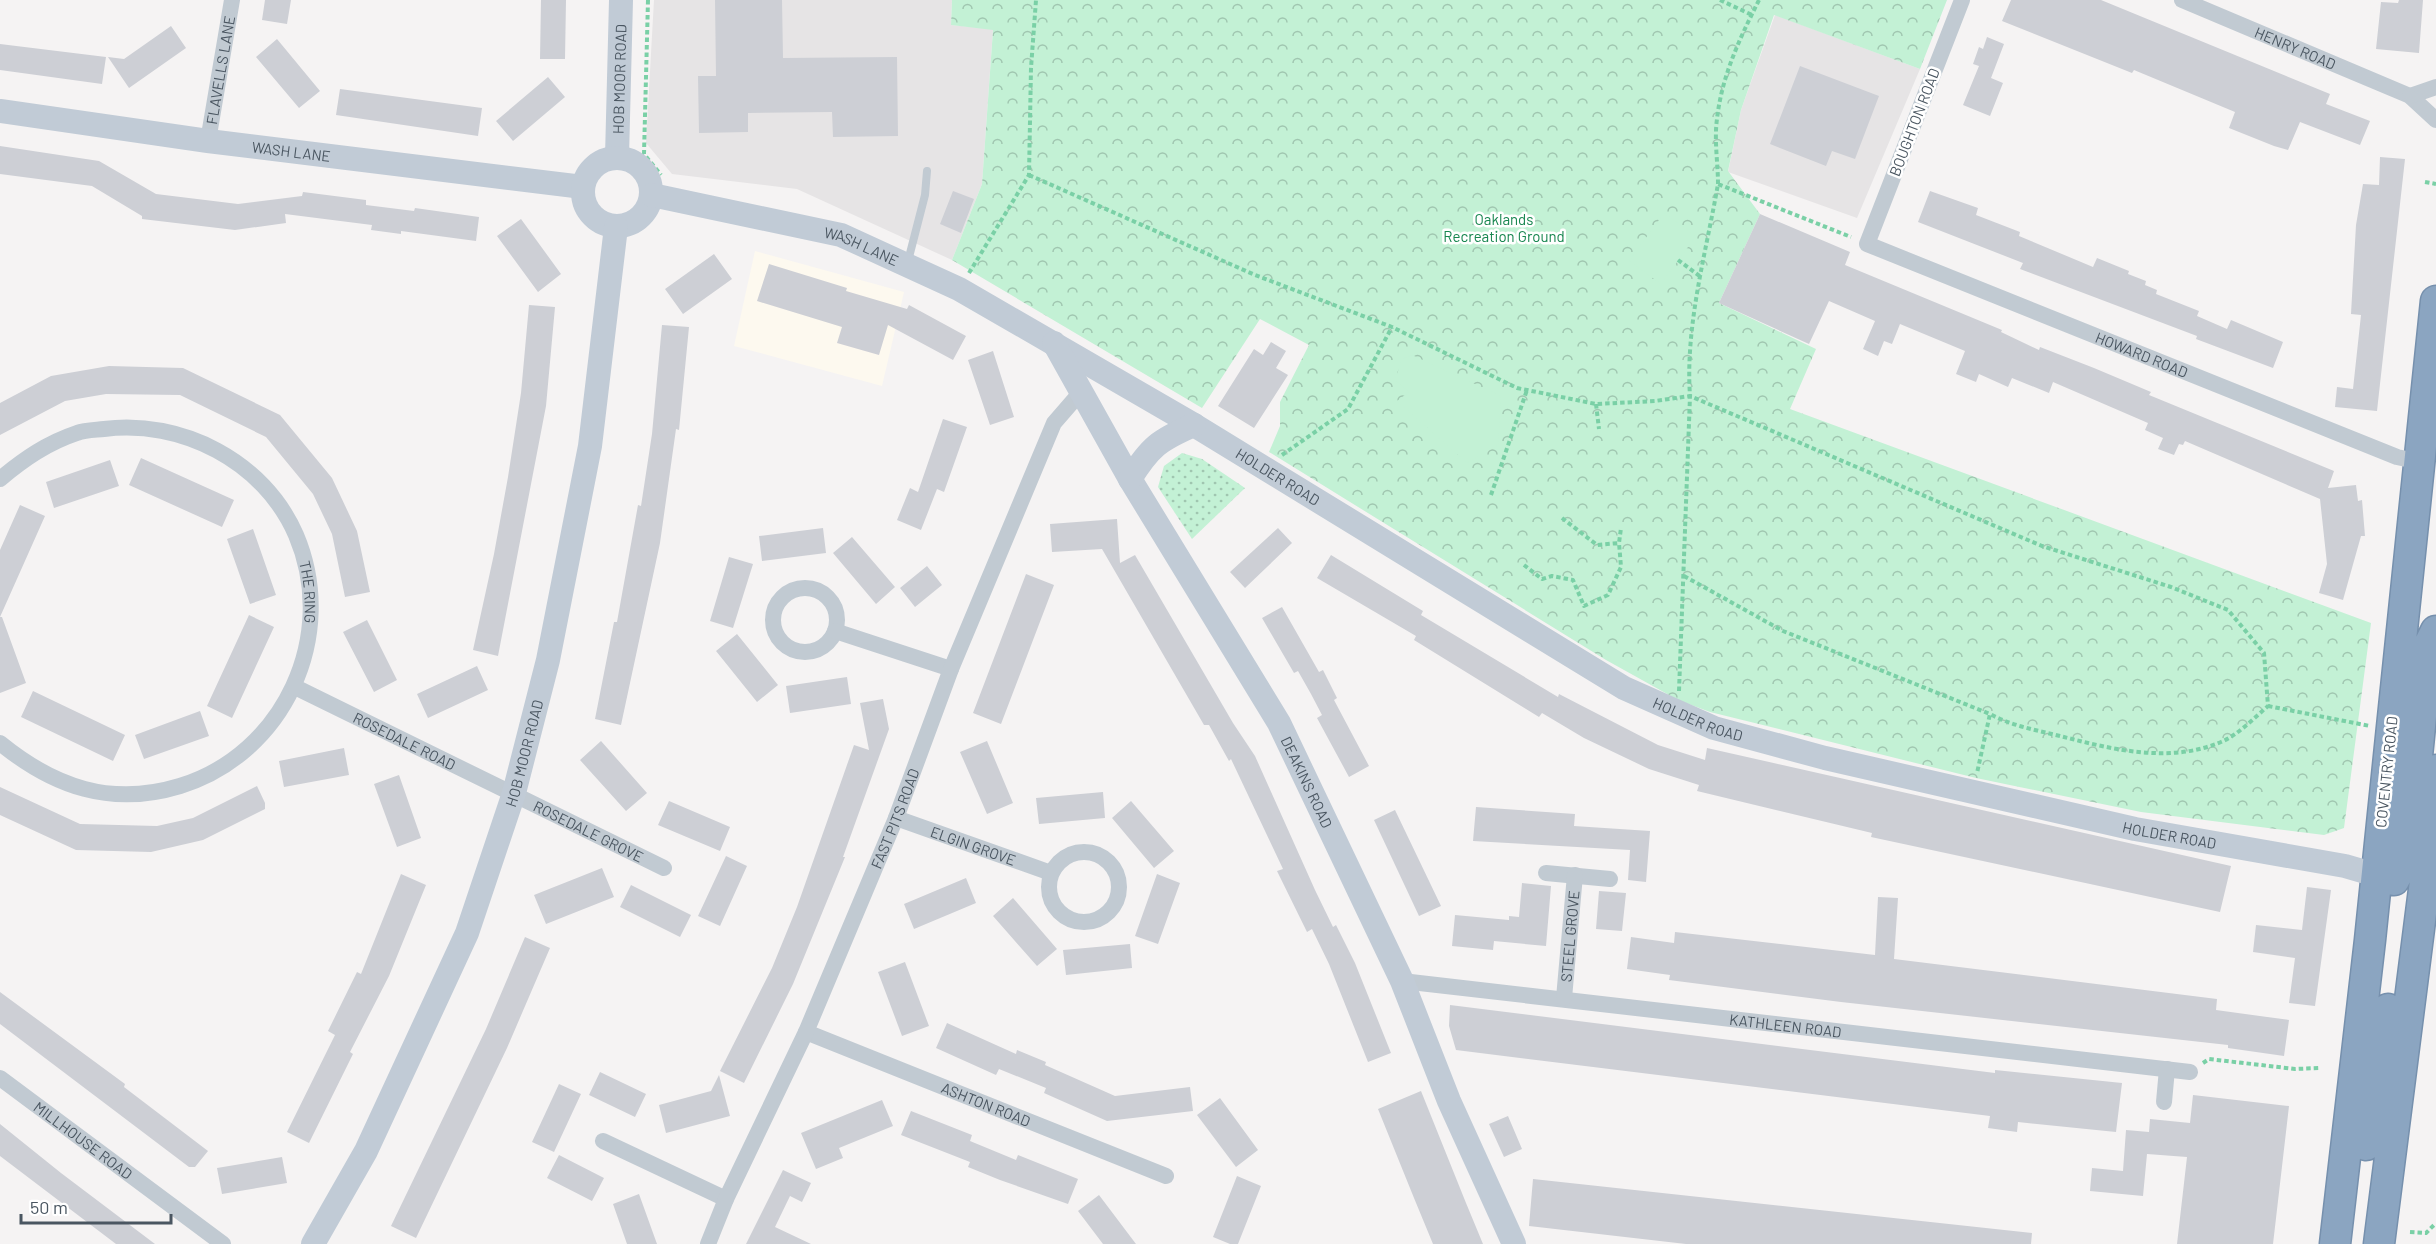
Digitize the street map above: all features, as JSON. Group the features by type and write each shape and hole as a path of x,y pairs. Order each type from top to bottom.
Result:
{"highway":[{"name":"COVENTRY ROAD","path":"2409,884 2391,730 2436,301"},
{"path":"2335,1244 2341,1202 2363,1160 2401,915 2409,884 2407,855 2428,647 2436,631"},
{"name":"COVENTRY ROAD","path":"2379,1244 2409,884 2436,770"}],"street":[{"name":"FLAVELLS LANE","path":"208,141 232,0"},
{"name":"HOB MOOR ROAD","path":"618,157 621,0"},
{"name":"BOUGHTON ROAD","path":"1866,243 1962,0"},
{"name":"HENRY ROAD","path":"2182,0 2410,96 2436,120"},
{"path":"2410,96 2436,87"},
{"name":"WASH LANE","path":"0,111 208,141 583,187"},
{"path":"618,157 633,161 642,167 659,197 649,205 638,220 616,227 601,222 591,215 584,202 583,187 584,179 597,164 618,157"},
{"name":"WASH LANE","path":"659,197 841,235 959,289 1054,343"},
{"name":"HOB MOOR ROAD","path":"313,1244 366,1151 467,933 514,793 548,660 590,446 616,227"},
{"name":"HOWARD ROAD","path":"1866,243 2386,452 2420,462"},
{"name":"DEAKINS ROAD","path":"1054,343 1130,479 1279,723 1402,981 1449,1101 1514,1244"},
{"name":"HOLDER ROAD","path":"1054,343 1194,425 1624,688 1714,728 1825,758 2135,829 2345,866 2409,884"},
{"name":"FAST PITS ROAD","path":"708,1244 726,1199 806,1032 896,818 951,669 1054,423 1080,393"},
{"name":"THE RING","path":"0,479 31,453 79,432 130,425 182,434 229,456 268,490 296,534 310,584 310,637 295,687 272,725 240,756 201,779 158,792 114,794 70,786 29,766 0,742"},
{"path":"1130,479 1147,452 1168,436 1194,425"},
{"path":"836,631 951,669"},
{"name":"ROSEDALE ROAD","path":"295,687 514,793"},
{"name":"ROSEDALE GROVE","path":"514,793 664,868"},
{"name":"ELGIN GROVE","path":"896,818 1051,873"},
{"path":"1090,852 1102,856 1117,874 1118,898 1104,917 1093,921 1071,920 1062,915 1049,896 1051,873 1066,856 1090,852"},
{"name":"STEEL GROVE","path":"1546,873 1610,879"},
{"name":"STEEL GROVE","path":"1564,998 1575,875"},
{"name":"KATHLEEN ROAD","path":"1402,981 2190,1072"},
{"name":"ASHTON ROAD","path":"806,1032 1166,1176"},
{"path":"2164,1102 2167,1070"},
{"name":"MILLHOUSE ROAD","path":"0,1078 223,1244"},
{"path":"603,1141 726,1199"}],"lane":[{"path":"907,265 925,195 927,171"}],"path":[{"path":"648,0 644,154 664,178 659,197"},
{"path":"959,289 1029,175 1031,68 1036,0"},
{"path":"1720,0 1752,15"},
{"path":"1675,712 1678,700 1684,576 1690,396 1688,370 1701,277 1718,184 1717,120 1736,46 1759,0"},
{"path":"1029,175 1255,275 1392,327 1527,390 1596,404 1655,401 1690,396 2042,546 2171,587 2228,610 2264,653 2268,706"},
{"path":"2425,183 2436,184"},
{"path":"1718,184 1866,243"},
{"path":"1678,260 1701,277"},
{"path":"1263,468 1348,409 1392,327"},
{"path":"1491,495 1527,390"},
{"path":"1596,404 1599,429"},
{"path":"1562,518 1597,545 1619,543"},
{"path":"1524,565 1542,579 1552,576 1573,580 1584,606 1608,595 1621,567 1619,543 1621,528"},
{"path":"1684,576 1783,631 1990,714 2007,723 2112,749 2160,753 2190,751 2222,742 2268,706 2391,730"},
{"path":"1975,792 1990,714"},
{"path":"2190,1072 2209,1059 2295,1069 2320,1068"},
{"path":"2410,1232 2426,1233 2434,1225 2436,1226"}],"shaded area":[{"path":"654,0 952,0 951,25 993,29 982,184 952,260 797,189 672,174 646,143"},
{"path":"1775,15 1920,69 1857,218 1728,172 1741,110"},
{"path":"755,251 904,292 882,386 734,346"}],"green space":[{"name":"Oaklands Recreation Ground","path":"952,0 1947,0 1920,69 1774,15 1741,110 1728,171 1760,214 1719,303 1816,349 1790,409 2371,623 2344,828 2324,835 2141,812 1976,778 1710,712 1678,700 1606,660 1269,452 1280,426 1280,402 1309,345 1260,319 1202,408 952,260 982,184 993,30 951,25"},
{"path":"1664,213 1696,236 1661,284 1629,261"},
{"path":"1412,355 1501,396 1498,445 1467,463 1397,401 1409,392 1395,380 1402,359"},
{"path":"1182,453 1202,459 1245,488 1192,539 1158,487 1164,466"}],"building":[{"path":"265,0 291,0 287,24 262,20"},
{"path":"541,0 566,0 565,59 540,59"},
{"path":"715,0 782,0 783,58 897,57 898,136 833,137 832,112 748,113 748,132 699,133 698,76 716,76"},
{"path":"2011,0 2101,0 2330,94 2326,104 2370,121 2360,145 2300,122 2288,150 2274,146 2229,128 2235,112 2134,70 2132,73 2002,21"},
{"path":"2399,0 2423,0 2419,53 2376,49 2381,2 2398,3"},
{"path":"171,26 186,48 129,88 108,57 124,59"},
{"path":"1987,37 2004,44 1991,78 2003,83 1990,116 1963,105 1979,66 1973,64 1979,47 1983,49"},
{"path":"277,39 320,91 299,108 256,57"},
{"path":"0,44 106,57 102,84 0,70"},
{"path":"1800,66 1879,96 1855,159 1832,151 1826,166 1770,144"},
{"path":"548,77 565,97 513,141 496,121"},
{"path":"340,89 482,108 478,136 336,115"},
{"path":"0,146 99,161 156,194 238,204 302,196 303,192 366,200 366,205 414,211 415,208 479,217 476,241 401,231 401,234 371,230 372,225 285,214 286,223 235,230 142,219 142,216 92,186 0,174"},
{"path":"2380,157 2405,159 2377,411 2335,407 2337,387 2353,389 2361,315 2351,314 2356,225 2363,184 2379,185"},
{"path":"953,191 974,199 961,233 940,224"},
{"path":"1930,191 1978,208 1976,215 2020,232 2019,236 2093,267 2097,258 2129,271 2128,274 2146,281 2145,285 2157,290 2156,294 2199,311 2197,316 2227,329 2231,320 2283,342 2273,368 2196,339 2197,336 2020,269 2023,263 1918,222"},
{"path":"1760,214 1850,252 1845,265 2002,330 2001,332 2039,350 2040,347 2094,368 2151,392 2149,395 2334,471 2328,488 2356,485 2358,501 2362,500 2365,536 2361,536 2343,600 2319,593 2327,564 2320,499 2185,441 2183,445 2179,444 2174,455 2158,449 2163,438 2145,430 2148,423 2053,382 2049,393 2012,378 2008,387 1979,374 1976,382 1956,374 1965,351 1900,324 1892,344 1884,341 1878,356 1863,349 1875,321 1829,301 1809,344 1719,303"},
{"path":"521,219 561,274 538,292 497,236"},
{"path":"714,254 732,279 683,314 665,289"},
{"path":"769,264 907,309 909,305 966,336 953,360 888,325 879,355 837,343 842,327 757,301"},
{"path":"529,305 555,307 546,406 498,656 473,650 508,477 521,393"},
{"path":"662,325 689,327 679,430 676,429 660,543 621,725 595,719 614,622 617,622 638,505 641,506 652,434"},
{"path":"1271,342 1286,351 1276,368 1288,375 1254,428 1218,406 1254,349 1263,355"},
{"path":"993,351 1014,417 990,425 968,360"},
{"path":"109,366 183,368 280,415 332,478 357,531 370,592 345,597 332,534 313,494 266,437 180,395 106,394 65,401 0,435 0,403 51,376"},
{"path":"943,419 967,427 944,492 937,489 921,530 897,520 910,488 918,492"},
{"path":"141,458 234,500 222,527 129,485"},
{"path":"110,460 119,486 54,508 46,482"},
{"path":"20,505 45,516 0,617 0,550"},
{"path":"1117,519 1120,563 1135,555 1233,723 1255,756 1315,890 1333,927 1336,925 1355,963 1391,1053 1368,1062 1329,964 1312,929 1307,932 1277,871 1283,869 1231,759 1229,761 1209,725 1204,725 1102,549 1052,552 1050,524"},
{"path":"823,528 826,553 762,561 759,536"},
{"path":"1278,528 1292,543 1245,588 1230,572"},
{"path":"253,529 276,595 250,604 227,539"},
{"path":"852,537 895,587 876,604 833,553"},
{"path":"1331,555 1423,611 1421,615 1558,697 1559,694 1658,745 1705,760 1707,748 2231,866 2220,912 1871,837 1872,833 1697,791 1699,785 1649,769 1584,738 1542,713 1539,717 1414,640 1416,636 1317,578"},
{"path":"729,557 753,564 733,628 710,621"},
{"path":"927,566 942,585 915,607 900,588"},
{"path":"1026,574 1054,585 1001,724 973,713"},
{"path":"1282,607 1319,672 1323,670 1337,698 1334,700 1369,766 1349,777 1317,718 1322,715 1311,694 1298,671 1294,673 1262,618"},
{"path":"249,615 274,627 232,718 207,706"},
{"path":"0,617 2,617 26,683 0,693"},
{"path":"367,620 397,680 374,692 343,632"},
{"path":"737,634 778,685 757,702 716,651"},
{"path":"477,666 488,690 428,718 417,694"},
{"path":"847,677 851,704 790,713 786,686"},
{"path":"33,691 125,735 113,761 21,717"},
{"path":"883,699 889,729 843,857 845,857 793,984 744,1083 720,1071 772,968 797,907 854,745 869,750 860,703"},
{"path":"200,711 209,736 144,759 135,735"},
{"path":"601,741 647,793 626,811 580,760"},
{"path":"987,741 1013,803 987,814 960,752"},
{"path":"344,748 349,775 284,787 279,761"},
{"path":"399,775 421,838 397,847 374,784"},
{"path":"257,786 265,803 265,809 203,840 151,852 76,850 0,815 0,787 80,824 157,826 193,818"},
{"path":"1103,792 1105,818 1039,824 1036,798"},
{"path":"669,801 730,827 720,851 658,825"},
{"path":"1131,801 1174,851 1154,868 1112,818"},
{"path":"1476,807 1575,814 1574,826 1650,831 1646,882 1628,880 1630,850 1473,841"},
{"path":"1395,810 1441,906 1419,916 1374,820"},
{"path":"726,856 747,866 720,926 698,916"},
{"path":"602,868 614,897 546,924 534,895"},
{"path":"401,874 426,885 389,976 350,1052 353,1054 309,1143 287,1132 335,1035 328,1031 357,972 361,974"},
{"path":"1157,874 1180,883 1158,944 1135,936"},
{"path":"966,878 976,903 914,929 904,904"},
{"path":"1522,883 1551,886 1546,946 1494,941 1493,950 1452,946 1455,915 1509,920 1509,916 1519,917"},
{"path":"631,885 691,915 680,937 620,907"},
{"path":"2307,887 2331,890 2315,1006 2289,1003 2295,958 2253,952 2256,925 2302,930"},
{"path":"1599,891 1626,893 1622,931 1596,929"},
{"path":"1878,897 1898,898 1894,959 2217,999 2216,1010 2289,1020 2284,1056 2228,1048 2228,1045 1841,1002 1669,980 1670,975 1627,969 1631,937 1674,943 1675,932 1875,955"},
{"path":"1013,898 1057,949 1037,966 993,916"},
{"path":"525,937 550,948 507,1048 416,1238 391,1226 486,1029"},
{"path":"1130,944 1132,968 1066,975 1063,950"},
{"path":"905,962 929,1026 902,1036 878,972"},
{"path":"0,992 125,1084 124,1087 208,1151 195,1167 189,1167 0,1024"},
{"path":"1450,1005 1995,1073 1995,1070 2122,1083 2116,1132 2018,1122 2017,1132 1988,1128 1990,1116 1456,1050 1449,1026"},
{"path":"947,1023 1016,1054 1017,1050 1046,1062 1045,1065 1115,1096 1190,1087 1193,1111 1107,1121 1044,1093 1046,1088 999,1069 996,1075 936,1048"},
{"path":"600,1072 646,1094 635,1117 589,1095"},
{"path":"719,1075 730,1116 666,1133 659,1105 711,1091"},
{"path":"559,1084 581,1094 554,1152 532,1142"},
{"path":"1421,1091 1483,1244 1433,1244 1414,1198 1378,1109"},
{"path":"2193,1095 2289,1106 2273,1244 2177,1244 2187,1157 2147,1154 2143,1196 2090,1191 2092,1168 2123,1171 2126,1130 2149,1132 2150,1119 2190,1123"},
{"path":"1220,1098 1258,1150 1236,1167 1197,1115"},
{"path":"882,1100 893,1126 839,1148 843,1158 816,1169 801,1133"},
{"path":"911,1111 972,1135 970,1141 1016,1160 1018,1155 1078,1179 1068,1204 968,1167 970,1162 901,1135"},
{"path":"1508,1116 1522,1149 1504,1157 1489,1124"},
{"path":"0,1124 155,1244 116,1244 0,1156"},
{"path":"559,1155 604,1178 592,1201 547,1178"},
{"path":"282,1157 287,1183 222,1194 217,1168"},
{"path":"783,1170 811,1183 802,1202 790,1196 775,1227 811,1244 746,1244"},
{"path":"1237,1176 1261,1186 1238,1244 1230,1244 1213,1237"},
{"path":"1533,1179 2032,1233 2031,1244 1686,1244 1529,1226"},
{"path":"639,1194 657,1244 627,1244 613,1204"},
{"path":"1099,1195 1136,1244 1103,1244 1078,1211"}]}
